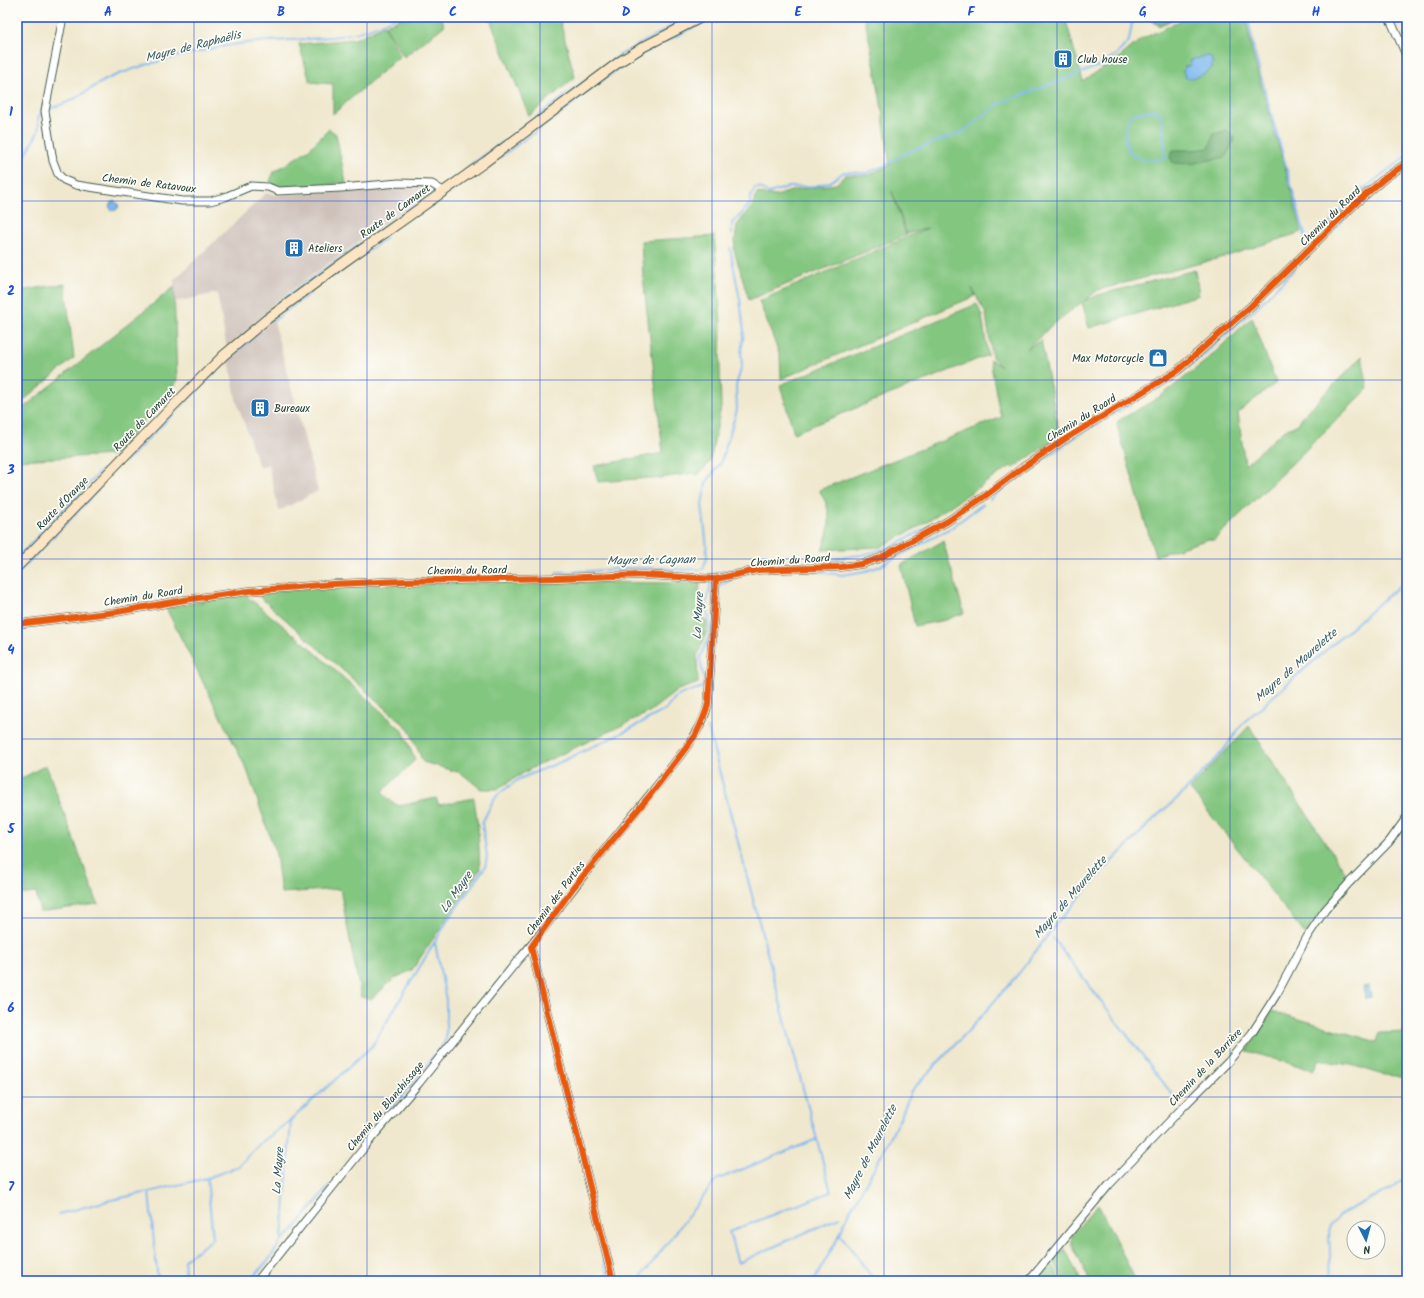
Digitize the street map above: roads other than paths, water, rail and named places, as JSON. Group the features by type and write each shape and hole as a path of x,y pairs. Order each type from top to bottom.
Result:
{"main road":[{"name":"Route de Camaret","path":"108,472 245,336 267,319 344,262 491,158 619,62 643,47 702,17"},
{"name":"Route d'Orange","path":"17,567 108,472"}],"street":[{"name":"Chemin de Ratavoux","path":"62,17 45,111 53,161 58,174 64,180 76,185 189,201 210,201 225,197 251,186 268,187 278,190 342,188 399,183 432,184 443,191"},
{"path":"1389,17 1407,57"},
{"name":"Chemin du Roard","path":"17,624 117,612 184,600 249,591 333,584 644,575 716,578 757,570 841,567 862,564 880,558 948,521 1065,438 1177,371 1251,306 1357,202 1407,163"},
{"name":"Chemin des Parties","path":"613,1281 531,947 573,888 651,794 695,736 706,714 708,704 716,578"},
{"name":"Chemin de la Barrière","path":"1029,1281 1109,1185 1228,1062 1252,1033 1278,992 1307,937 1325,910 1389,842 1407,817"},
{"name":"Chemin du Blanchissage","path":"257,1281 371,1139 419,1083 518,960 531,947"}],"water":[{"path":"1210,56 1212,60 1212,68 1200,76 1186,78 1183,72 1184,67 1189,66 1191,60"},
{"path":"114,201 119,206 114,211 109,206"},
{"path":"1369,986 1371,998 1366,999 1363,987"}],"waterway":[{"name":"Mayre de Raphaëlis","path":"49,109 64,104 114,76 166,59 242,43 309,39 353,33 374,27 395,17"},
{"path":"465,169 618,56 690,17"},
{"path":"418,215 562,113 588,91 621,67 651,49 713,17"},
{"name":"Mayre de Cagnan","path":"732,234 732,223 750,204 750,198 755,188 760,188 769,193 789,187 815,186 830,182 844,172 866,173 884,166 906,153 963,132 998,104 1099,66 1118,53 1129,41 1133,17"},
{"path":"1248,17 1254,51 1307,242"},
{"name":"La Mayre","path":"1385,17 1388,22"},
{"path":"1404,43 1407,48"},
{"name":"La Mayre","path":"1405,58 1407,75"},
{"path":"1149,110 1157,110 1162,116 1163,141 1167,156 1157,160 1146,160 1136,157 1128,149 1126,141 1125,132 1127,123 1131,116 1149,110"},
{"name":"Mayre de Raphaëlis","path":"17,178 23,160 37,134 39,127 38,118 42,111"},
{"name":"La Mayre","path":"1326,228 1354,197 1407,156"},
{"path":"273,306 433,192"},
{"name":"La Mayre","path":"990,499 1080,434 1172,380 1201,357 1254,310 1349,214"},
{"path":"335,275 386,238"},
{"name":"Mayre de Cagnan","path":"556,572 631,568 688,570 703,569 707,557 702,505 706,483 721,462 737,410 736,386 742,365 741,353 744,331 740,300 730,248"},
{"path":"273,321 310,293"},
{"path":"125,462 222,365 258,333"},
{"path":"17,558 102,470"},
{"path":"17,574 98,490"},
{"path":"814,571 842,575 866,571 878,567 951,528 983,504"},
{"name":"La Mayre","path":"815,561 862,555 890,547 931,526"},
{"name":"La Mayre","path":"715,573 764,564 812,562"},
{"path":"717,588 734,578"},
{"name":"Mayre de Mourelette","path":"814,1281 840,1234 848,1214 876,1165 902,1114 911,1091 970,1029 1020,972 1057,923 1109,864 1158,815 1181,795 1222,752 1244,722 1407,579"},
{"name":"La Mayre","path":"250,1281 270,1258 282,1240 291,1120 372,1046 448,920 485,867 487,856 482,823 494,799 519,779 565,760 626,731 665,710 675,698 703,687 704,680 700,658 709,637 709,619 706,605 710,589 710,580"},
{"path":"708,728 831,1192 729,1232 738,1263 840,1217"},
{"path":"1053,938 1178,1102"},
{"path":"365,1141 446,1039 446,1000 435,943"},
{"path":"59,1214 111,1200 207,1178 238,1167 259,1144 291,1120"},
{"path":"638,1281 716,1180 817,1139"},
{"path":"1331,1281 1329,1228 1339,1215 1392,1188 1407,1176"},
{"path":"186,1281 184,1260 213,1239 207,1178"},
{"path":"282,1240 292,1232 330,1185"},
{"path":"149,1193 158,1281"},
{"path":"840,1234 875,1281"},
{"path":"601,1247 609,1281"}],"place":[{"name":"Club house","path":"1063,59"},
{"name":"Ateliers","path":"294,248"},
{"name":"Max Motorcycle","path":"1158,358"},
{"name":"Bureaux","path":"260,408"}]}
